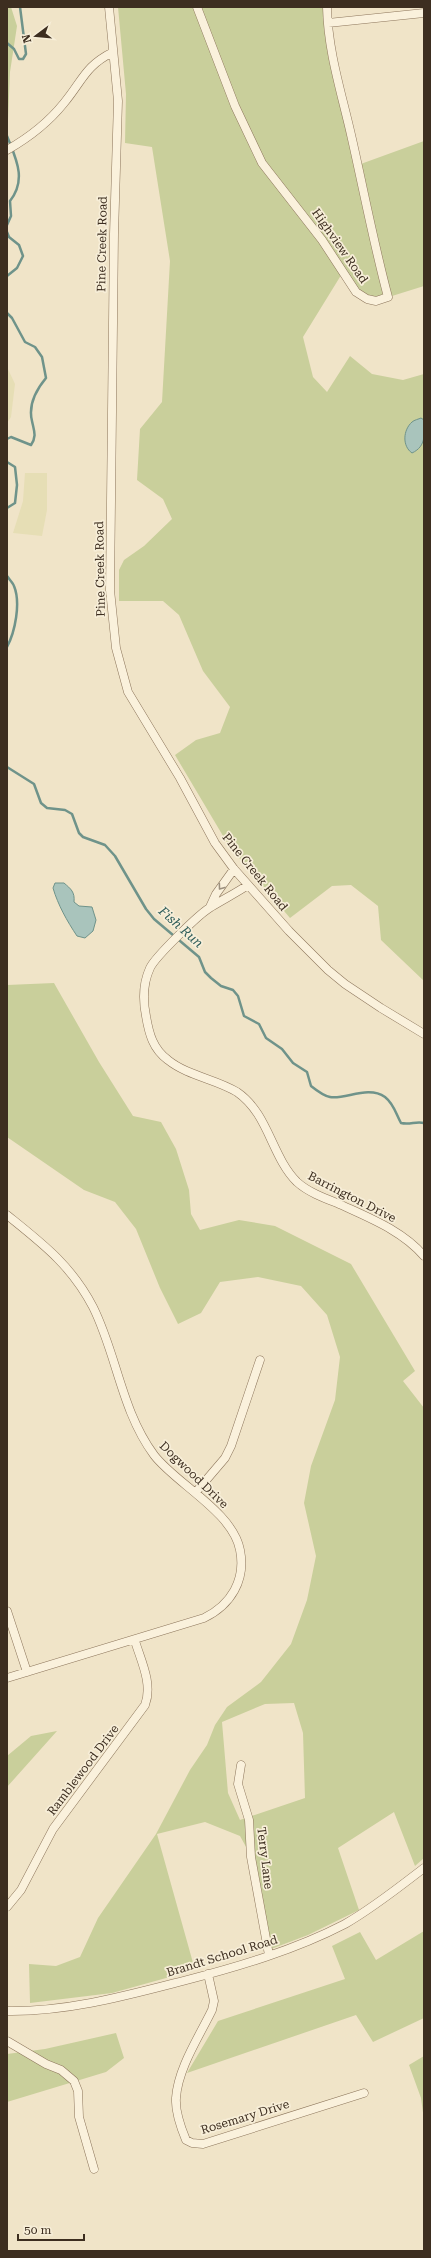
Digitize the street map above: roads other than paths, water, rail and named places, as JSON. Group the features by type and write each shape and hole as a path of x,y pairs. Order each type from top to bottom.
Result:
{"street":[{"name":"Pine Creek Road","path":"110,7 118,101 118,142 114,204 110,590 116,648 128,692 180,778 215,843 234,869 289,931 344,984 424,1034"},
{"name":"Highview Road","path":"197,7 234,106 262,163 322,240 356,292 367,299 376,301 388,297 351,134 335,75 327,7"},
{"path":"328,23 424,13"},
{"path":"7,150 40,129 67,99 88,68 95,62 113,52"},
{"name":"Barrington Drive","path":"234,869 216,894 210,907 150,967 145,985 145,1002 147,1026 154,1045 168,1060 178,1067 236,1092 246,1100 262,1120 281,1161 298,1183 323,1198 385,1226 404,1238 424,1256"},
{"name":"Barrington Drive","path":"210,907 224,901 248,885"},
{"name":"Dogwood Drive","path":"7,1215 38,1238 76,1279 100,1324 129,1413 137,1430 155,1456 196,1492 235,1535 240,1548 242,1563 235,1592 216,1612 204,1618 135,1641 7,1678"},
{"path":"196,1492 216,1469 231,1446 260,1360"},
{"path":"7,1611 27,1672"},
{"name":"Ramblewood Drive","path":"7,1907 21,1890 50,1832 145,1705 148,1698 148,1684 135,1641"},
{"name":"Terry Lane","path":"241,1765 238,1784 248,1820 251,1857 269,1955"},
{"name":"Brandt School Road","path":"7,2010 92,2003 126,1996 208,1974 269,1955 312,1938 356,1917 424,1868"},
{"name":"Rosemary Drive","path":"208,1974 214,2001 212,2010 181,2076 176,2099 177,2110 186,2140 192,2143 203,2144 364,2093"},
{"path":"7,2041 46,2064 61,2070 74,2081 78,2091 79,2117 94,2169"}],"water":[{"path":"421,418 424,420 424,439 420,447 412,453 405,442 405,433 412,422"},
{"path":"55,883 64,883 69,887 73,893 74,902 79,906 92,907 96,920 93,931 85,938 77,936 66,919 57,901 53,888"}],"waterway":[{"path":"7,43 14,49 19,59 23,59 26,54 20,7"},
{"path":"7,136 14,153 19,177 18,185 10,201 11,216 7,225"},
{"path":"7,232 9,237 19,245 23,256 17,268 7,276"},
{"path":"7,313 12,318 25,342 35,347 42,357 46,378 36,393 32,404 31,415 34,431 33,442 31,445 11,437 7,439"},
{"path":"7,462 15,467 17,485 15,503 7,508"},
{"path":"7,576 14,586 17,601 15,626 7,647"},
{"name":"Fish Run","path":"7,767 34,784 41,803 47,808 65,810 72,814 79,833 83,837 105,845 115,856 146,909 154,919 199,957 205,972 211,978 221,986 233,990 238,996 244,1016 259,1024 266,1038 282,1049 293,1063 307,1072 311,1086 330,1097 343,1097 371,1092 378,1094 385,1097 391,1103 401,1123 424,1123"}]}
